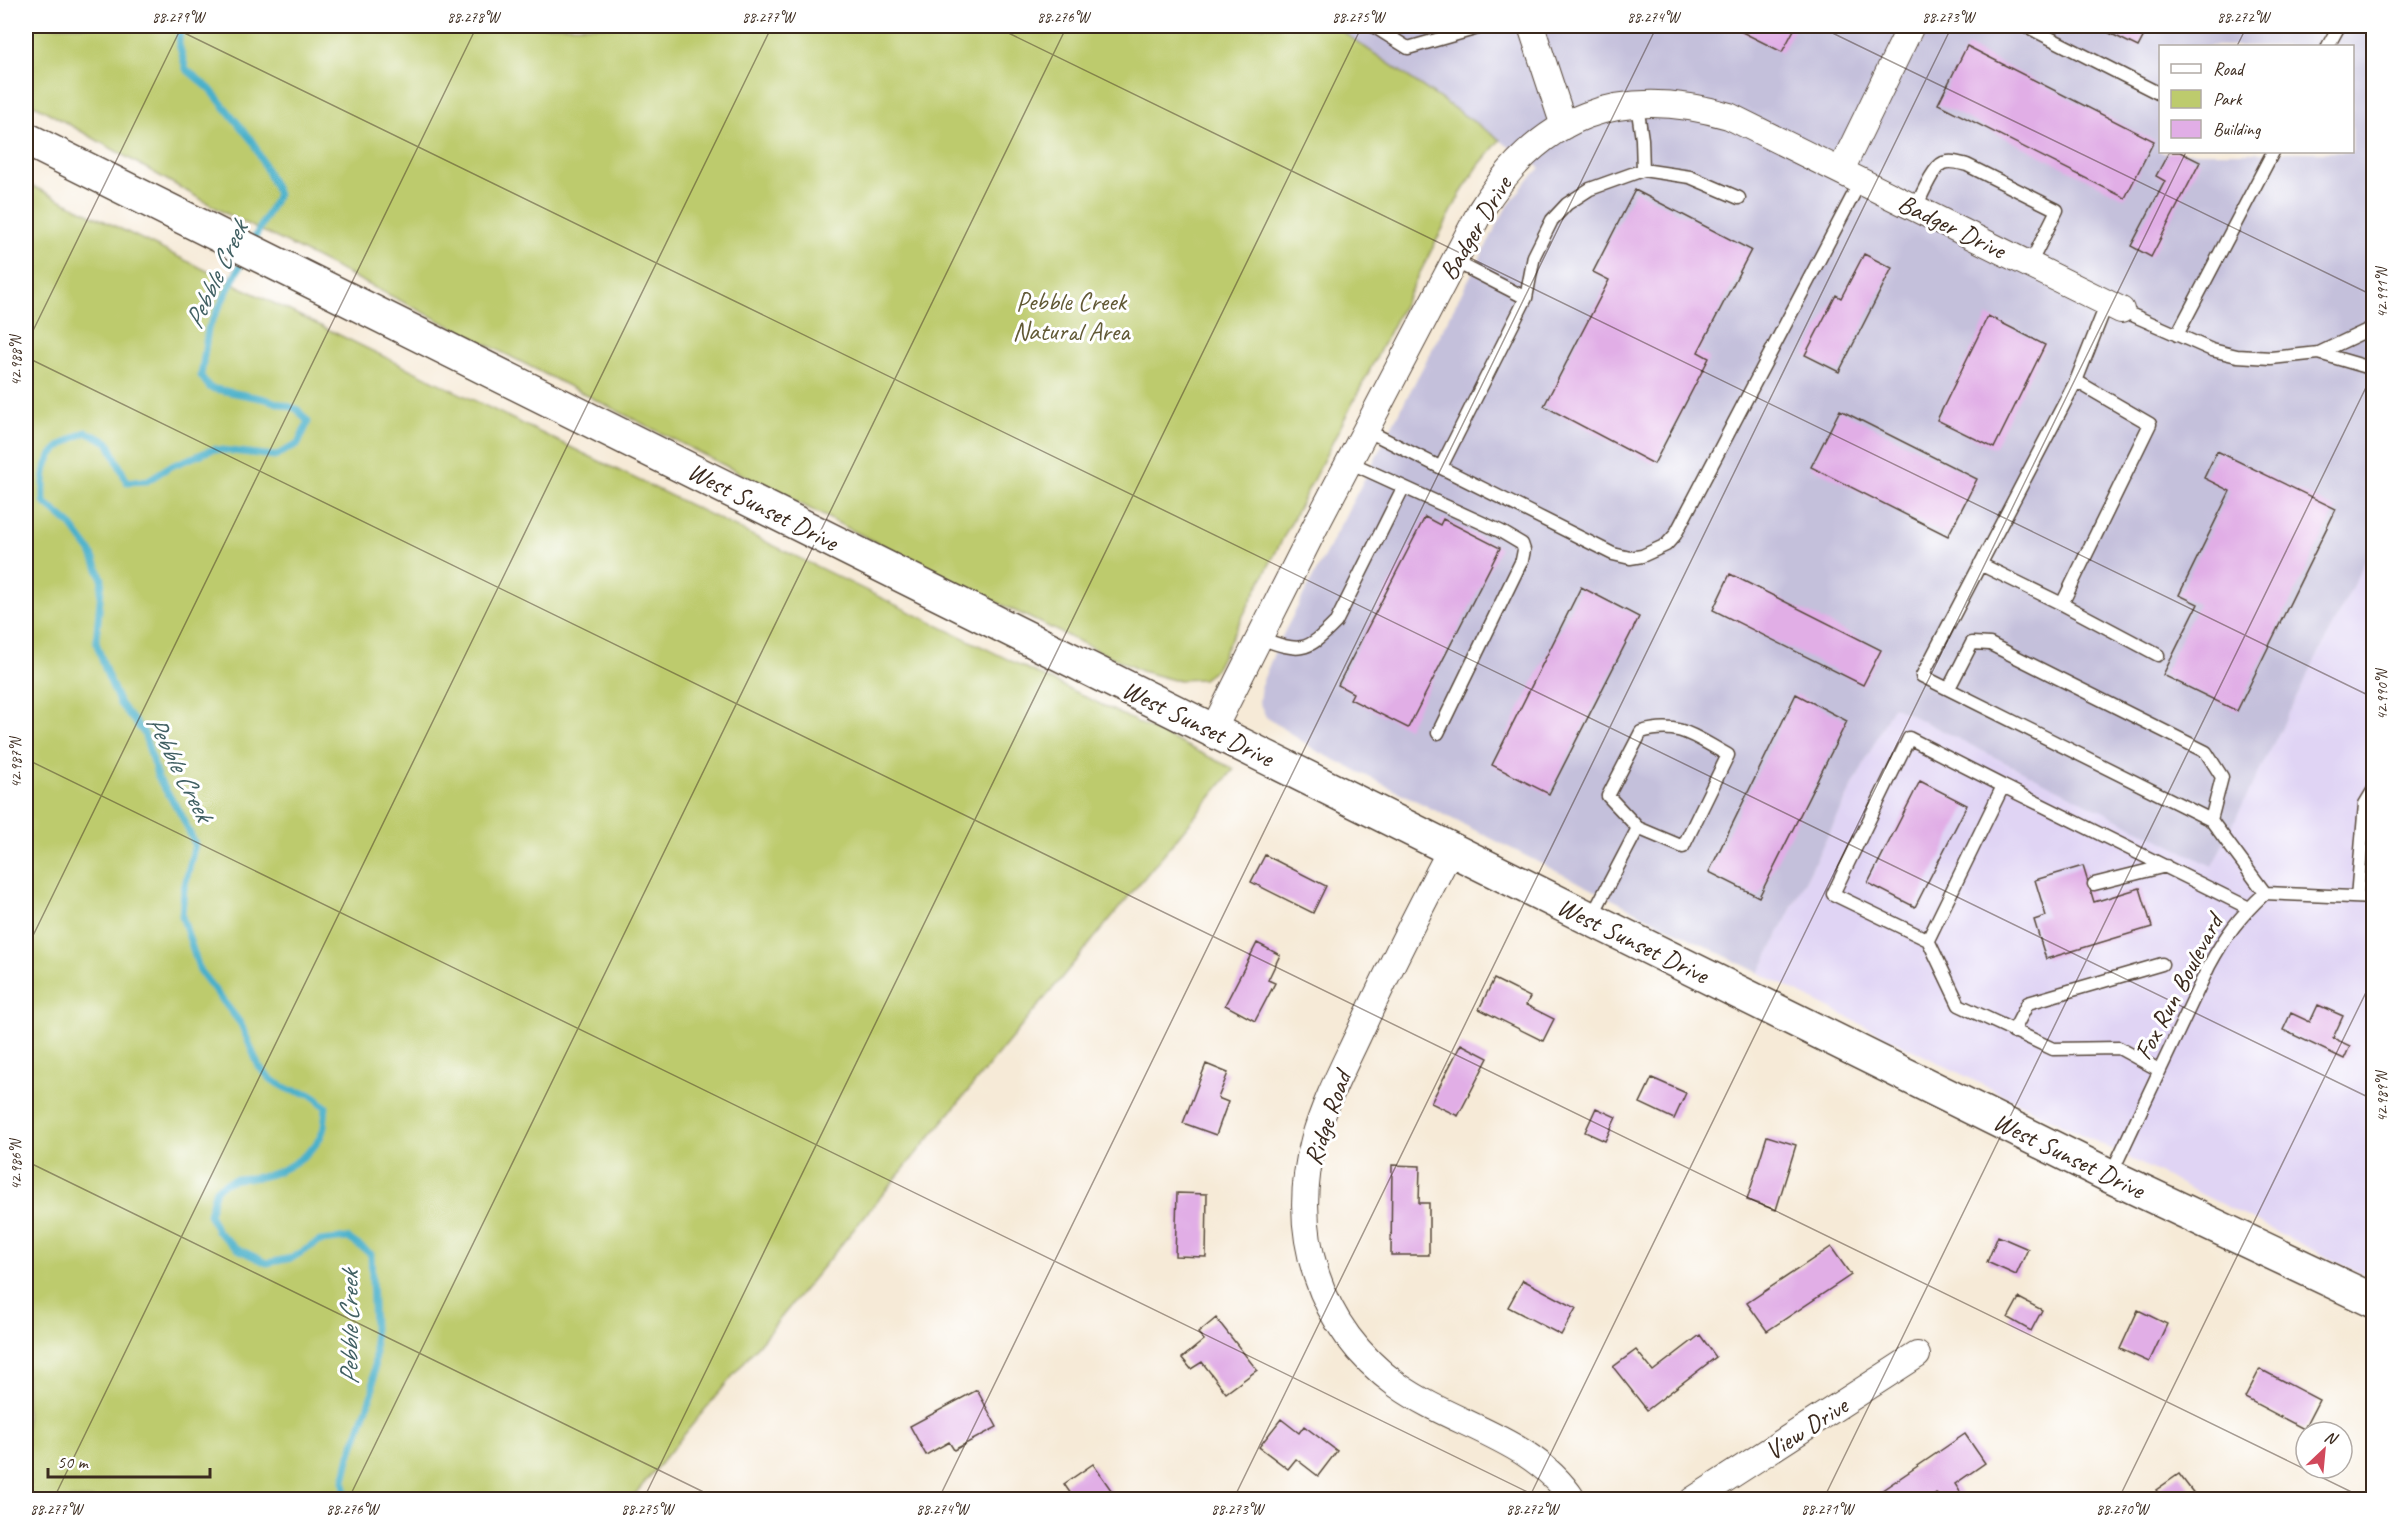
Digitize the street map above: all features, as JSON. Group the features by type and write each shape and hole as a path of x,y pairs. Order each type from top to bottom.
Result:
{"main road":[{"name":"West Sunset Drive","path":"26,139 2110,1176 2373,1301"}],"street":[{"path":"1531,26 1564,126"},
{"path":"1851,175 1911,26"},
{"name":"Badger Drive","path":"1213,730 1349,462 1454,261 1498,183 1537,143 1564,126 1602,111 1658,102 1698,107 1729,116 2114,307"},
{"name":"Ridge Road","path":"1451,849 1408,931 1328,1101 1314,1140 1306,1182 1305,1226 1313,1266 1330,1310 1359,1352 1397,1385 1454,1417 1504,1441 1542,1464 1561,1481 1573,1500"},
{"name":"View Drive","path":"1693,1500 1917,1355"}],"lane":[{"path":"1373,26 1408,48 1480,26"},
{"path":"2026,26 2159,93"},
{"path":"2329,45 2339,26"},
{"path":"1637,105 1642,139 1643,170"},
{"path":"2177,335 2272,153"},
{"path":"1916,207 1936,168 1943,163 1953,162 1967,165 2057,210 2030,264"},
{"path":"1440,467 1526,298 1534,256 1552,220 1567,204 1590,189 1643,170 1690,177 1739,198"},
{"path":"1366,430 1613,554 1630,558 1642,556 1666,545 1683,522 1726,435 1782,334 1851,175"},
{"path":"1454,261 1526,298"},
{"path":"2373,327 2319,353 2271,358 2237,356 2212,350 2114,307 1922,676 2211,820 2265,893 2373,898"},
{"path":"2319,353 2373,369"},
{"path":"2062,604 2150,424 2076,381"},
{"path":"1349,462 1403,489 1500,531 1522,544 1524,550 1522,560 1438,733"},
{"path":"1259,638 1291,649 1304,647 1324,634 1336,622 1403,489"},
{"path":"1980,564 2158,655"},
{"path":"1949,688 1972,643 1990,644 2206,752 2222,777 2211,820"},
{"path":"1660,727 1682,730 1728,755 1683,847 1638,828 1608,796 1641,732 1660,727"},
{"path":"2159,1070 2119,1048 2053,1049 1959,1005 1929,940 1833,894 1909,738 2249,908"},
{"path":"1929,940 2003,786"},
{"path":"2357,897 2365,804 2373,789"},
{"path":"1591,919 1638,828"},
{"path":"2094,884 2166,866"},
{"name":"Fox Run Boulevard","path":"2110,1176 2208,966 2223,939 2265,893"},
{"path":"2013,1032 2028,1003 2162,964"}],"shaded area":[{"path":"1334,26 2373,26 2373,545 2212,866 1893,706 1759,973 1315,750 1266,717 1259,702 1261,685 1277,646 1505,210 1540,168"},
{"path":"2373,545 2373,1280 1759,973 1893,706 2212,865"}],"green space":[{"name":"Pebble Creek Natural Area","path":"26,26 1334,26 1500,140 1479,165 1461,193 1215,670 1203,679 1174,680 1141,671 954,582 234,218 26,100"},
{"path":"26,183 1234,769 631,1499 26,1499"}],"building":[{"path":"1730,26 1796,26 1782,52"},
{"path":"2095,26 2149,26 2138,47"},
{"path":"1967,46 2154,141 2125,198 1938,104"},
{"path":"2168,153 2182,153 2200,162 2151,257 2131,246 2165,181 2156,176"},
{"path":"1635,190 1751,250 1698,352 1709,358 1654,464 1544,406 1609,280 1593,272"},
{"path":"1864,254 1892,268 1839,372 1805,355 1836,295 1841,298"},
{"path":"1988,316 2045,345 1994,448 1937,420"},
{"path":"1840,410 1977,479 1948,536 1811,467"},
{"path":"2217,451 2336,509 2237,711 2163,675 2198,604 2179,595 2230,491 2204,478"},
{"path":"1425,517 1440,525 1443,519 1500,548 1408,728 1350,699 1353,693 1338,685"},
{"path":"1730,574 1881,650 1863,685 1713,610"},
{"path":"1581,587 1639,617 1549,794 1492,765"},
{"path":"1796,694 1847,721 1759,897 1709,872"},
{"path":"1920,781 1967,805 1915,907 1868,883"},
{"path":"1265,855 1326,886 1313,913 1251,882"},
{"path":"2083,866 2094,902 2140,888 2152,927 2046,959 2034,920 2046,916 2035,880"},
{"path":"1257,943 1280,955 1268,980 1275,983 1255,1021 1225,1005"},
{"path":"1494,979 1530,997 1526,1005 1554,1019 1543,1041 1479,1009"},
{"path":"2318,1005 2343,1016 2333,1038 2350,1046 2344,1059 2283,1030 2291,1013 2310,1022"},
{"path":"1461,1044 1488,1058 1458,1116 1431,1103"},
{"path":"1206,1064 1228,1073 1218,1098 1228,1102 1216,1135 1183,1123"},
{"path":"1652,1078 1686,1093 1674,1119 1640,1103"},
{"path":"1596,1108 1616,1117 1605,1141 1585,1132"},
{"path":"1767,1136 1796,1145 1776,1210 1747,1200"},
{"path":"1392,1165 1420,1166 1419,1203 1429,1203 1429,1255 1391,1255"},
{"path":"1177,1193 1207,1194 1206,1257 1175,1256"},
{"path":"1998,1236 2028,1249 2016,1275 1987,1262"},
{"path":"1831,1247 1851,1275 1767,1331 1747,1303"},
{"path":"1523,1280 1576,1308 1561,1335 1508,1307"},
{"path":"2019,1298 2042,1310 2031,1331 2008,1318"},
{"path":"2138,1310 2167,1324 2149,1362 2120,1349"},
{"path":"1216,1318 1257,1370 1226,1393 1202,1362 1191,1369 1182,1358 1204,1340 1198,1333"},
{"path":"1700,1335 1716,1357 1647,1410 1613,1367 1636,1350 1653,1371"},
{"path":"2260,1369 2319,1400 2309,1420 2294,1420 2294,1424 2245,1398"},
{"path":"977,1390 997,1427 954,1450 949,1442 926,1455 910,1426"},
{"path":"1281,1419 1299,1433 1304,1426 1337,1451 1318,1476 1296,1459 1288,1469 1259,1447"},
{"path":"1965,1434 1985,1463 1955,1484 1964,1498 1941,1500 1936,1493 1927,1500 1882,1500 1878,1493"},
{"path":"1093,1464 1118,1500 1075,1500 1064,1484"},
{"path":"2179,1474 2195,1495 2189,1500 2163,1500 2156,1490"}],"waterway":[{"name":"Pebble Creek","path":"180,26 179,44 186,69 210,89 253,142 278,194 253,241"},
{"name":"Pebble Creek","path":"245,256 208,329 201,376 210,388 265,399 297,409 308,422 298,444 275,456 214,449 169,467 147,481 127,482 108,442 86,432 63,444 50,458 45,475 44,502 70,524 91,552 102,579 96,642 107,674 120,704 144,733 158,778 181,814 195,844 184,889 182,916 200,971 241,1024 259,1067 272,1080 290,1090 311,1094 326,1107 323,1131 306,1155 288,1167 269,1175 237,1179 216,1189 209,1214 217,1231 236,1248 267,1263 292,1258 320,1241 348,1238 371,1254 375,1353 373,1391 350,1455 344,1481 346,1500"}]}
